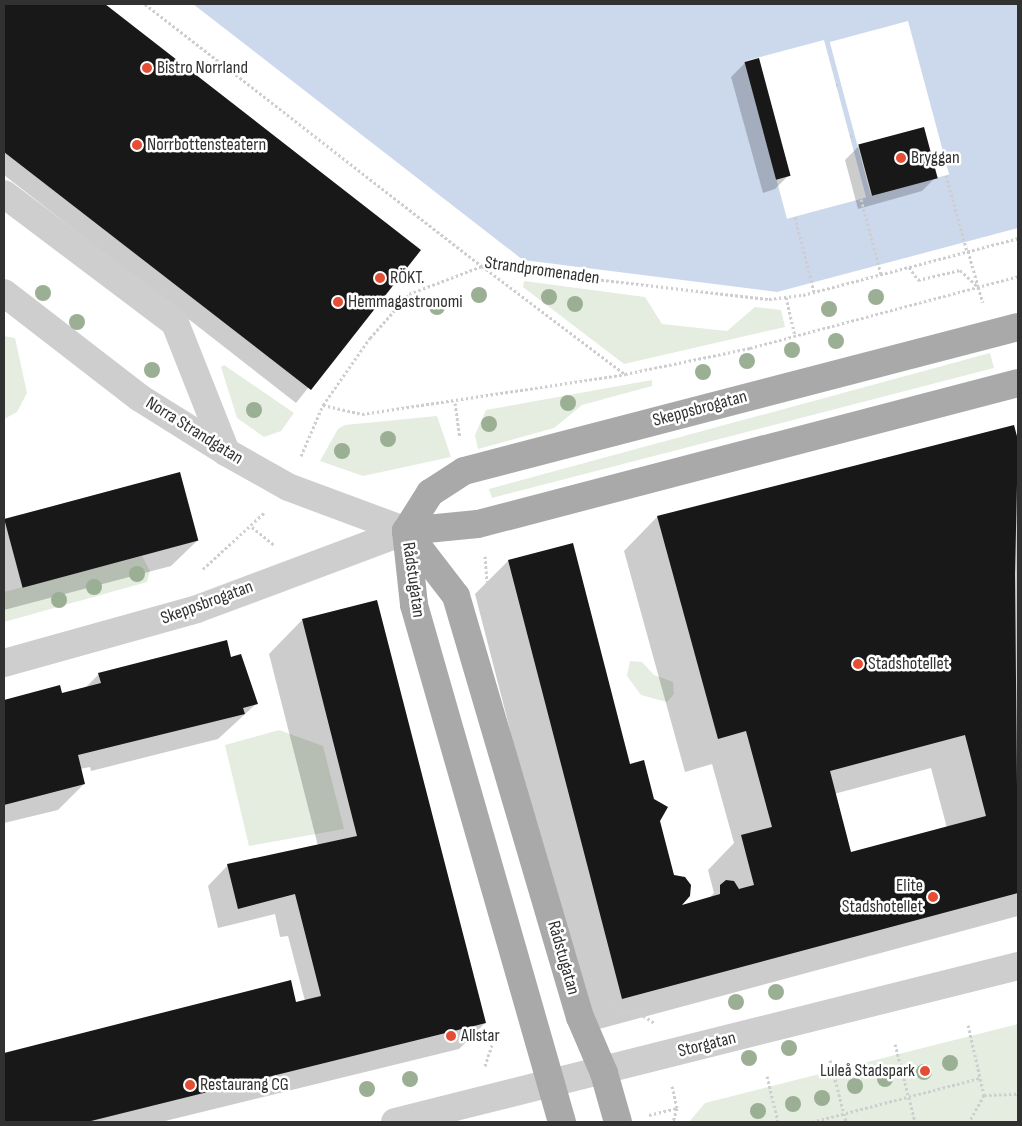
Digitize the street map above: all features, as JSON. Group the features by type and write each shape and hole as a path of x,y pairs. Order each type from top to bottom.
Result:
{"main road":[{"name":"Skeppsbrogatan","path":"406,531 430,492 464,471 1018,327"},
{"name":"Skeppsbrogatan","path":"406,531 478,524 1018,384"},
{"name":"Rådstugatan","path":"406,531 456,596 580,1017 604,1073 618,1122"},
{"name":"Rådstugatan","path":"406,531 414,605 562,1122"}],"street":[{"path":"4,194 175,323 226,452"},
{"name":"Norra Strandgatan","path":"4,293 140,398 226,452 288,487 406,531"},
{"name":"Skeppsbrogatan","path":"4,663 197,609 406,531"},
{"name":"Storgatan","path":"395,1122 604,1073 666,1055 1018,966"}],"path":[{"name":"Strandpromenaden","path":"144,4 482,266 769,299 814,292 1018,238"},
{"path":"836,85 841,83"},
{"path":"850,136 855,134"},
{"path":"946,175 992,334"},
{"path":"861,199 881,274"},
{"path":"795,217 814,292"},
{"path":"323,405 370,338 409,294 482,266 625,374"},
{"path":"909,267 918,280 960,270 978,287"},
{"path":"786,297 795,336"},
{"path":"455,403 464,471"},
{"path":"478,524 488,565 487,587"},
{"path":"606,997 620,1012 634,1010 652,1021 666,1055 677,1108 673,1122"},
{"path":"968,1024 984,1095 969,1122"},
{"path":"895,1044 915,1122"},
{"path":"830,1060 846,1122"},
{"path":"767,1076 778,1122"},
{"path":"812,1122 980,1078"},
{"path":"984,1095 1018,1094"}],"shaded area":[{"path":"524,281 645,297 662,324 727,331 755,307 781,310 785,327 624,364 523,287"},
{"path":"4,336 15,338 27,393 17,412 4,419"},
{"path":"990,353 994,368 492,498 489,489"},
{"path":"224,365 294,413 281,431 264,437 237,418 221,367"},
{"path":"652,380 652,386 582,405 554,428 478,449 475,435 486,410"},
{"path":"437,416 451,457 363,476 320,461 338,429 345,425"},
{"path":"142,556 150,571 147,582 4,622 4,592"},
{"path":"630,661 642,662 654,675 673,682 674,694 667,702 641,695 627,676"},
{"path":"279,730 323,746 344,829 249,846 225,745"},
{"name":"Luleå Stadspark","path":"1018,1024 1018,1122 689,1122 705,1103"}],"water":[{"path":"193,4 1018,4 1018,228 777,292 523,260"}],"pier":[{"path":"908,21 949,175 871,196 830,42"},
{"path":"824,40 866,197 787,219 745,61"}],"building":[{"path":"4,4 105,4 421,250 311,390 4,152"},
{"path":"759,58 791,176 776,180 745,62"},
{"path":"924,127 938,178 872,196 858,145"},
{"name":"Stadshotellet","path":"1014,425 1018,440 1015,574 1018,893 622,999 508,560 573,543 630,764 644,760 654,799 668,807 660,821 674,875 685,877 691,885 690,896 682,905 720,894 720,885 726,880 734,881 739,889 754,885 741,835 772,827 746,731 718,739 657,516","holes":["965,735 986,816 851,852 830,771"]},
{"path":"180,472 198,541 23,588 4,519"},
{"path":"377,600 486,1023 87,1122 4,1122 4,1053 291,980 296,1002 321,996 295,894 238,909 227,864 357,836 302,619"},
{"path":"227,640 231,657 241,654 258,704 243,708 245,714 78,755 85,784 4,805 4,700 60,685 62,693 101,683 98,673"}],"place":[{"name":"Bistro Norrland","path":"147,68"},
{"name":"Norrbottensteatern","path":"137,145"},
{"name":"Bryggan","path":"901,158"},
{"name":"RÖKT.","path":"380,278"},
{"name":"Hemmagastronomi","path":"338,302"},
{"name":"Stadshotellet","path":"858,664"},
{"name":"Elite Stadshotellet","path":"933,897"},
{"name":"Allstar","path":"451,1036"},
{"name":"Luleå Stadspark","path":"925,1071"},
{"name":"Restaurang CG","path":"190,1085"}]}
